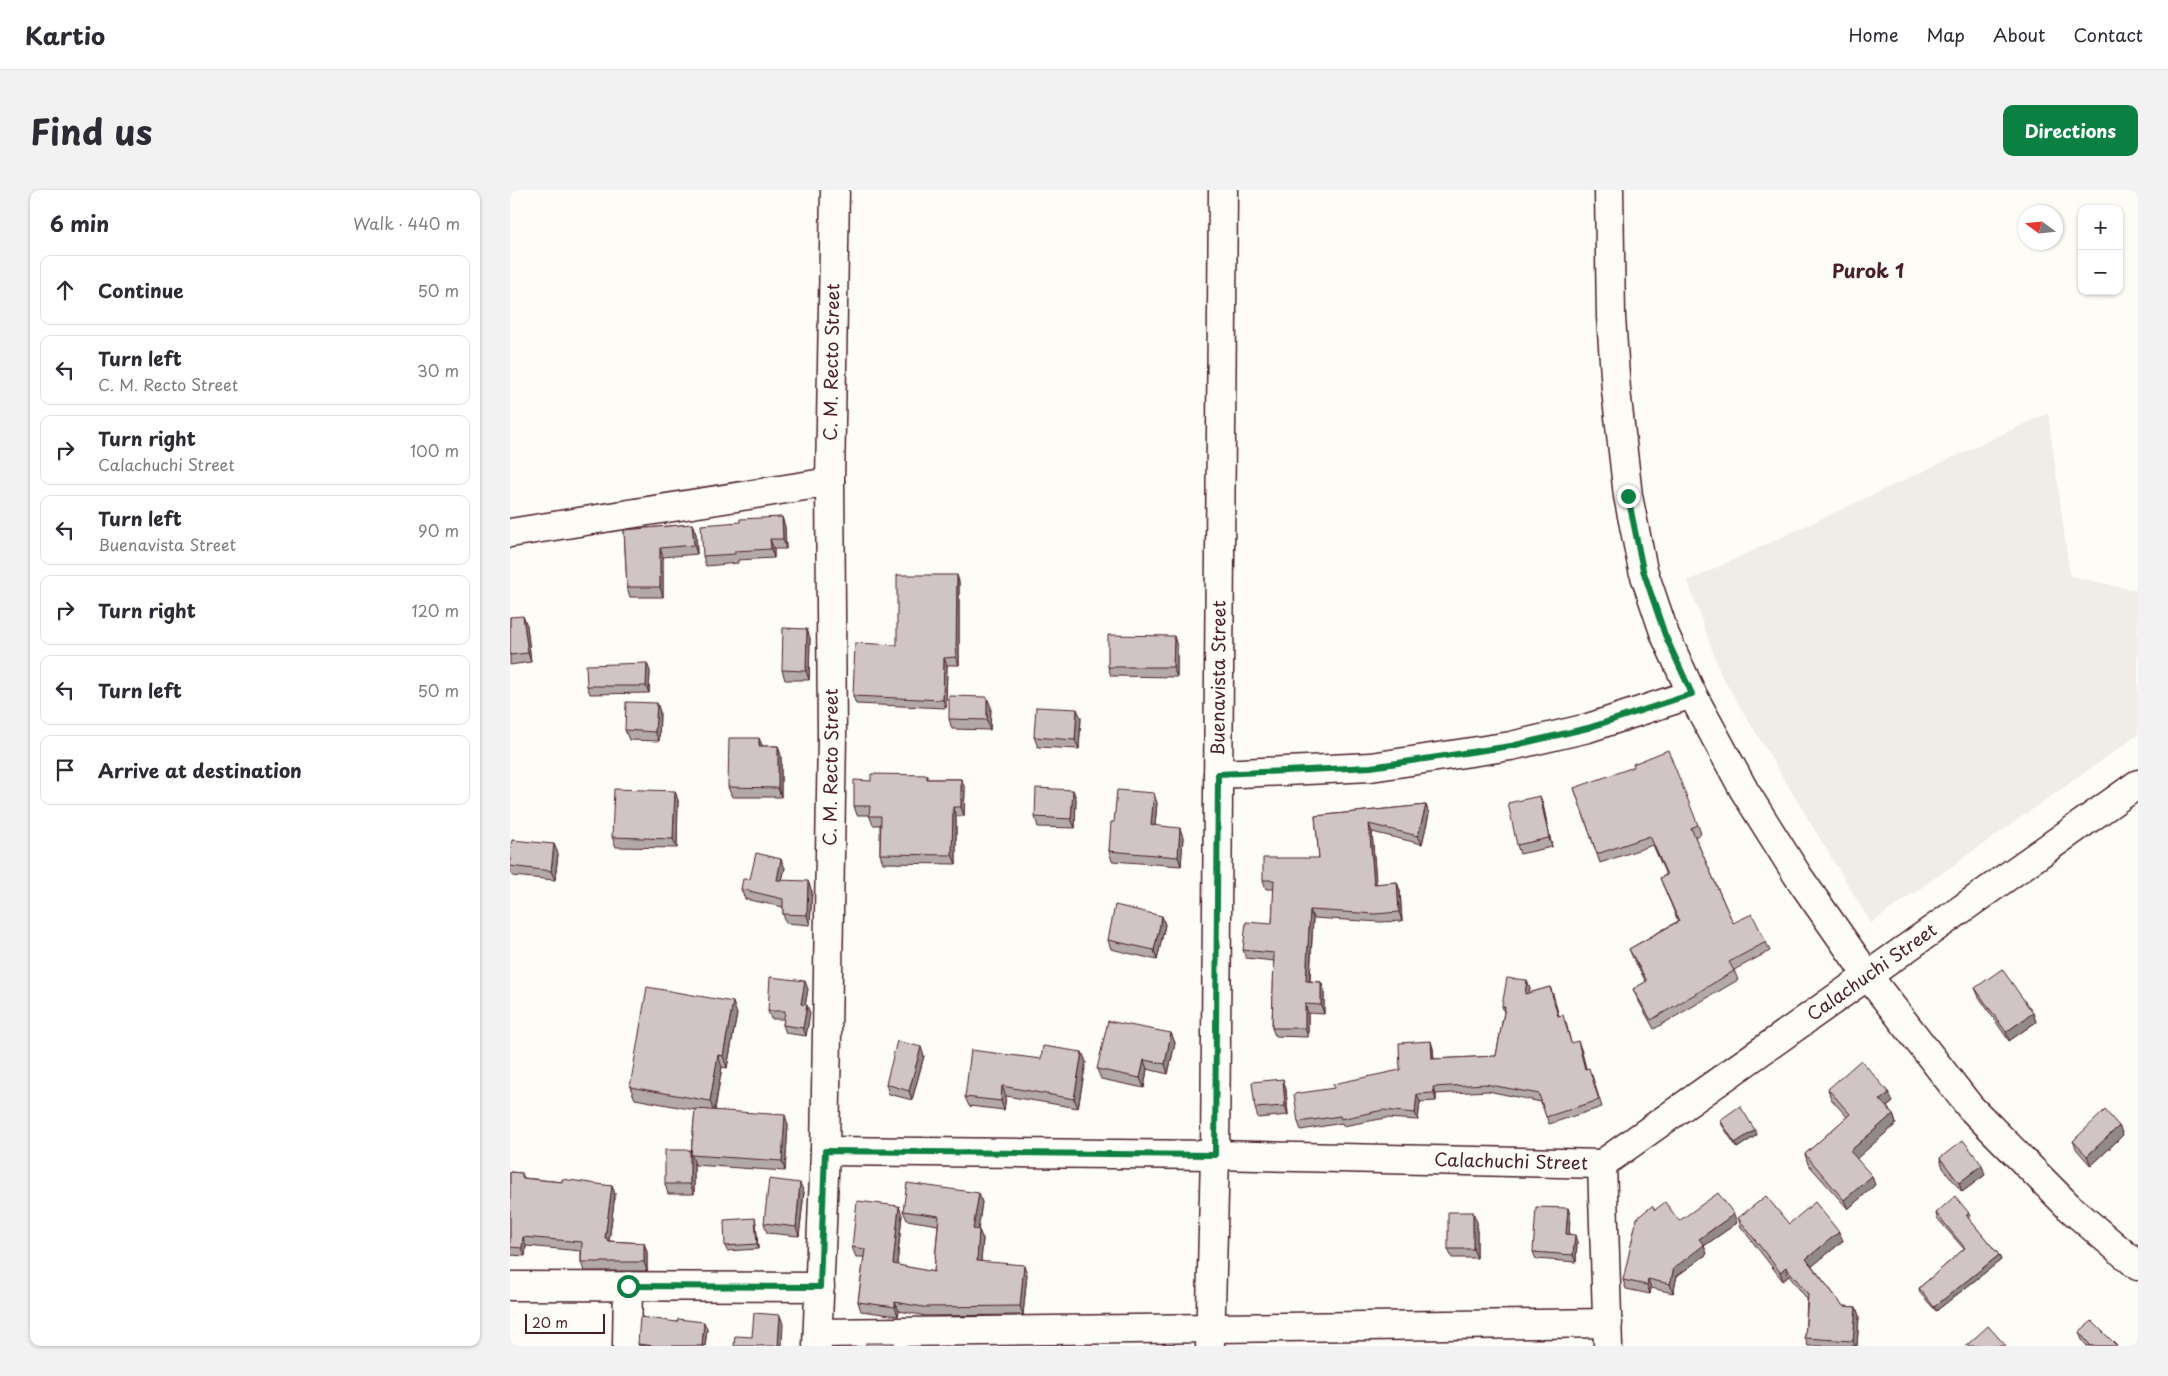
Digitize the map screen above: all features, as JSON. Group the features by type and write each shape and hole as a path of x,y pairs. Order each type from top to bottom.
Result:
{"street":[{"name":"C. M. Recto Street","path":"818,1340 825,1151 832,735 830,482 835,190"},
{"name":"Buenavista Street","path":"1211,1337 1215,1155 1223,190"},
{"path":"1609,190 1613,344 1616,390 1628,496 1643,570 1665,635 1692,694 1744,790 1793,868 1868,976 1970,1107 2069,1207 2138,1266"},
{"path":"510,533 830,482"},
{"path":"1218,774 1371,767 1511,746 1588,728 1692,694"},
{"name":"Calachuchi Street","path":"825,1151 1215,1155 1602,1164 2138,784"},
{"path":"818,1340 1608,1335 1602,1164"},
{"path":"510,1286 820,1287"},
{"path":"627,1346 628,1286"}],"shaded area":[{"path":"2048,413 2070,576 2138,591 2138,735 1871,923 1721,675 1688,581"}],"building":[{"path":"782,517 783,539 770,539 771,549 735,551 735,554 703,556 701,525 740,522 740,519"},
{"path":"692,524 694,545 660,548 660,587 627,587 624,530"},
{"path":"897,575 957,575 956,657 944,658 943,700 853,696 855,643 897,645"},
{"path":"523,616 528,653 510,655 510,617"},
{"path":"783,628 807,629 806,671 782,670"},
{"path":"1108,635 1174,636 1173,667 1108,667"},
{"path":"647,663 646,686 587,686 586,665"},
{"path":"949,696 987,697 987,720 949,719"},
{"path":"626,702 657,703 655,732 625,730"},
{"path":"1036,707 1077,709 1075,740 1034,737"},
{"path":"729,738 759,738 759,746 778,746 778,788 728,787"},
{"path":"1668,750 1698,825 1691,828 1733,923 1752,914 1766,942 1729,962 1734,971 1651,1020 1633,989 1647,981 1629,949 1679,921 1660,878 1667,875 1650,836 1597,854 1574,788 1634,767 1633,764"},
{"path":"871,774 927,775 927,779 961,779 961,807 953,807 952,855 880,854 881,816 869,816 870,806 854,806 854,780 871,781"},
{"path":"1036,788 1073,790 1071,819 1035,817"},
{"path":"614,789 675,791 673,839 612,837"},
{"path":"1117,790 1154,793 1151,825 1180,828 1178,857 1109,851 1111,822 1114,822"},
{"path":"1540,796 1549,838 1517,845 1508,803"},
{"path":"1426,805 1418,836 1369,824 1374,884 1397,882 1399,912 1376,914 1310,910 1306,981 1321,982 1321,1005 1305,1004 1305,1028 1272,1028 1274,953 1243,950 1246,922 1272,924 1274,880 1263,880 1263,858 1319,858 1315,816"},
{"path":"512,840 554,844 551,871 510,866"},
{"path":"756,853 781,859 777,880 808,881 807,915 783,914 783,899 741,889 743,879 750,879"},
{"path":"1115,905 1162,916 1154,950 1108,940"},
{"path":"2002,969 2033,1013 2006,1032 1975,988"},
{"path":"770,977 805,981 801,1004 807,1005 803,1028 783,1025 785,1011 768,1011"},
{"path":"1507,978 1527,980 1525,994 1550,987 1558,1016 1563,1015 1571,1043 1578,1041 1585,1069 1589,1068 1599,1100 1546,1117 1539,1094 1485,1084 1433,1087 1434,1093 1417,1094 1415,1113 1383,1110 1341,1119 1340,1116 1298,1122 1294,1094 1334,1088 1333,1084 1400,1070 1399,1043 1431,1041 1432,1059 1496,1056 1505,1007 1502,1006"},
{"path":"647,987 733,1002 723,1056 718,1055 710,1101 630,1087"},
{"path":"1108,1021 1171,1033 1165,1064 1144,1060 1140,1078 1097,1069"},
{"path":"897,1041 921,1047 909,1091 886,1084"},
{"path":"1043,1046 1082,1052 1074,1099 1002,1086 1001,1101 965,1097 971,1050 1041,1059"},
{"path":"1861,1060 1889,1093 1880,1100 1893,1114 1850,1151 1872,1176 1844,1200 1805,1154 1850,1114 1828,1089"},
{"path":"1283,1079 1285,1106 1255,1108 1252,1082"},
{"path":"1740,1106 1755,1130 1735,1143 1720,1120"},
{"path":"695,1109 785,1115 782,1161 691,1155"},
{"path":"2105,1110 2119,1126 2087,1156 2073,1141"},
{"path":"1963,1140 1982,1165 1959,1183 1940,1158"},
{"path":"665,1150 690,1150 690,1184 665,1184"},
{"path":"510,1172 522,1173 522,1178 562,1182 562,1179 612,1186 605,1238 607,1238 607,1241 644,1243 644,1262 581,1262 582,1242 523,1237 522,1248 510,1247"},
{"path":"769,1179 800,1183 796,1227 764,1223"},
{"path":"907,1183 979,1193 973,1229 979,1230 977,1261 1024,1265 1020,1306 923,1307 895,1302 895,1307 858,1302 865,1249 852,1247 857,1201 899,1206 893,1264 934,1272 939,1216 903,1211"},
{"path":"1718,1193 1734,1214 1699,1239 1704,1245 1674,1268 1670,1284 1648,1279 1647,1285 1623,1280 1637,1218 1652,1206 1655,1210 1665,1202 1679,1221"},
{"path":"1766,1196 1789,1224 1815,1202 1839,1232 1806,1259 1843,1306 1856,1307 1853,1341 1805,1338 1808,1294 1786,1267 1780,1272 1738,1218"},
{"path":"1955,1196 1969,1213 1966,1215 1999,1255 1934,1307 1919,1288 1965,1248 1936,1213"},
{"path":"1536,1207 1568,1208 1566,1234 1575,1235 1573,1255 1533,1252"},
{"path":"1448,1212 1473,1212 1473,1249 1448,1249"},
{"path":"755,1218 757,1244 725,1246 724,1220"},
{"path":"754,1313 780,1315 778,1346 734,1346 735,1336 752,1337"},
{"path":"640,1317 677,1322 678,1319 704,1322 702,1346 638,1344"},
{"path":"2092,1321 2117,1346 2091,1346 2079,1332"},
{"path":"1988,1326 2006,1346 1966,1346"},
{"path":"866,1343 894,1343 894,1346 866,1346"}],"district":[{"name":"Purok 1","path":"1868,271"}],"route":[{"path":"628,1286 820,1287 825,1151 1215,1155 1218,774 1371,767 1511,746 1588,728 1692,694 1665,635 1643,570 1628,496"}]}
